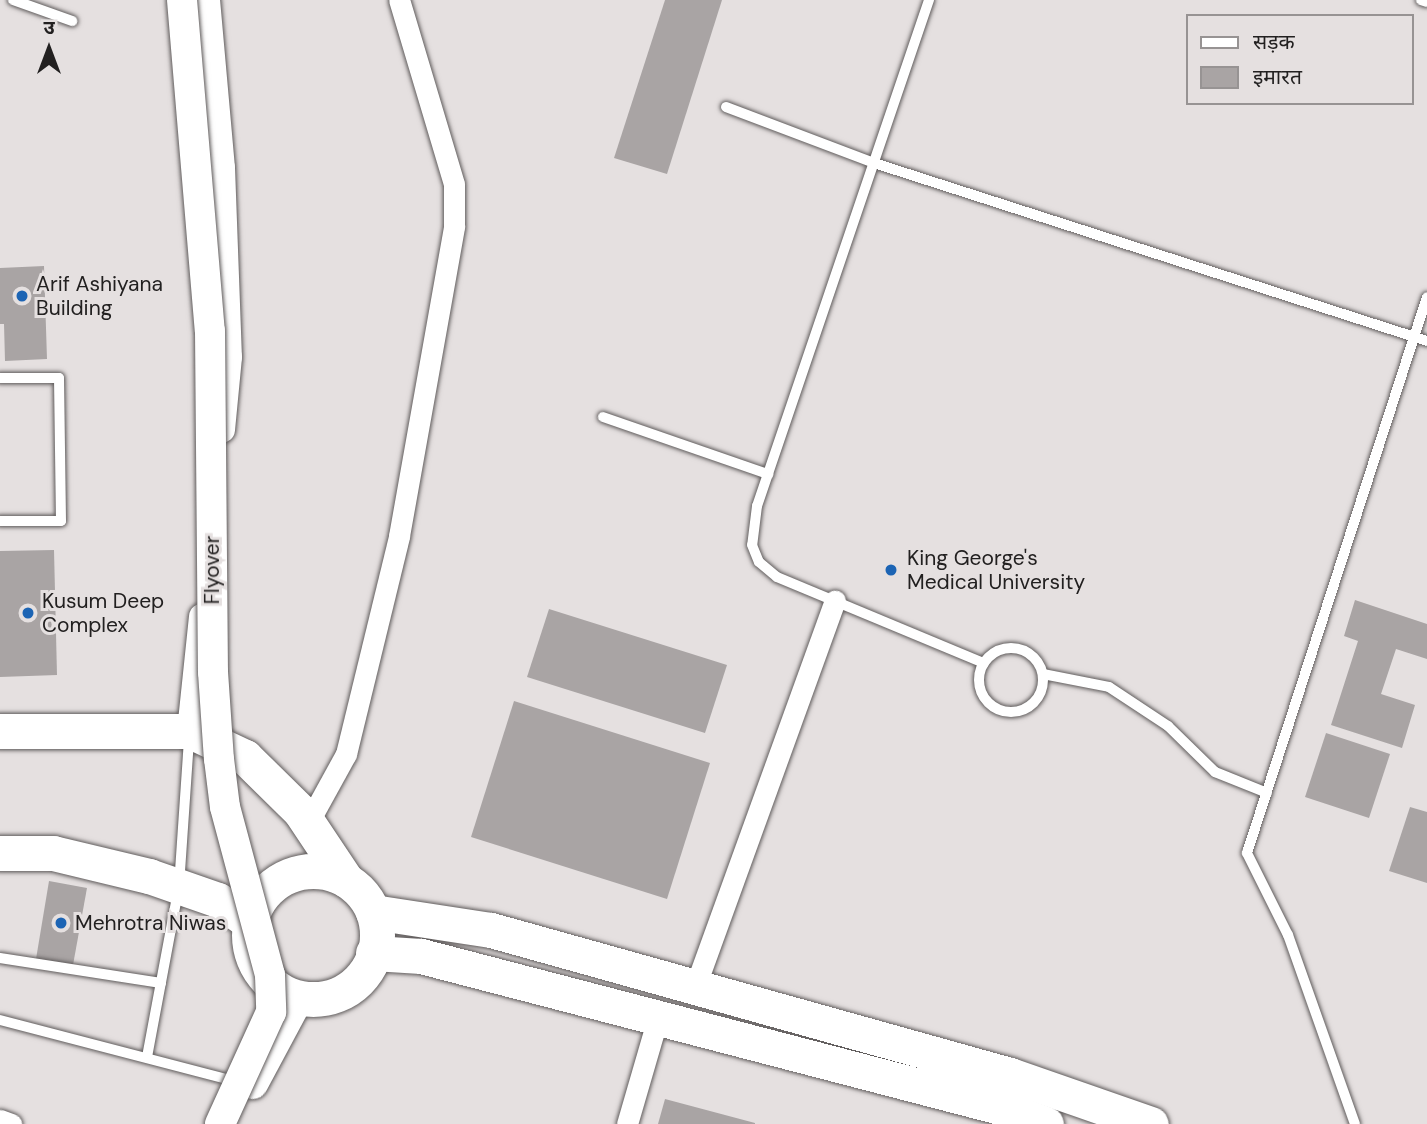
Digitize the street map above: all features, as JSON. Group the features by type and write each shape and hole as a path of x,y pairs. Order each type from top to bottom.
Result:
{"main road":[{"name":"Flyover","path":"183,0 210,331 213,672 219,759 225,807 270,975 271,1012 220,1124"},
{"path":"0,732 190,731 245,757 300,811 346,880 367,900 373,912 376,949 365,972 348,989 327,998 299,998 275,987 258,970"},
{"path":"0,853 53,853 149,876 218,900 250,922"},
{"path":"208,1124 257,1009 258,970 249,947 250,922 258,900 278,881 305,872 326,872 346,880"},
{"path":"373,912 491,930 1010,1075 1151,1124"},
{"path":"373,953 421,956 1000,1107 1046,1124"},
{"path":"234,1124 261,1065 299,998"},
{"path":"891,1079 898,1044"}],"street":[{"path":"190,731 229,357 222,168 207,0"},
{"path":"308,823 346,754 396,549 454,226 454,184 399,0"},
{"path":"695,987 835,601"},
{"path":"627,1124 658,1017"},
{"path":"0,1120 11,1124"}],"lane":[{"path":"13,0 72,21"},
{"path":"929,0 757,506 752,545 759,562 777,577 984,663"},
{"path":"1420,0 1427,2"},
{"path":"726,107 874,163 1427,341"},
{"path":"1355,1124 1288,935 1248,853 1427,297"},
{"path":"0,378 60,378 61,521 0,521"},
{"path":"603,417 768,474"},
{"path":"1006,648 1021,649 1039,662 1043,674 1043,686 1038,698 1017,712 994,707 984,697 979,685 984,663 994,652 1006,648"},
{"path":"1043,674 1109,687 1168,726 1215,772 1267,793"},
{"path":"147,1057 179,886 190,731"},
{"path":"0,958 161,983"},
{"path":"0,1020 227,1079"}],"building":[{"path":"665,0 722,0 667,174 614,158"},
{"name":"Arif Ashiyana Building","path":"44,266 47,359 5,361 4,324 0,324 0,268"},
{"name":"Kusum Deep Complex","path":"54,550 57,675 0,677 0,551"},
{"path":"1355,600 1427,624 1427,659 1396,649 1381,694 1415,705 1402,748 1331,725 1358,641 1344,636"},
{"path":"549,609 727,665 705,733 527,677"},
{"path":"514,701 710,763 667,899 471,837"},
{"path":"1326,733 1390,754 1369,818 1305,797"},
{"path":"1410,807 1427,812 1427,883 1389,871"},
{"name":"Mehrotra Niwas","path":"49,881 87,888 73,965 36,959"},
{"path":"665,1099 755,1123 755,1124 658,1124"}],"place":[{"name":"Arif Ashiyana Building","path":"22,296"},
{"name":"King George's Medical University","path":"891,570"},
{"name":"Kusum Deep Complex","path":"28,613"},
{"name":"Mehrotra Niwas","path":"61,923"}]}
